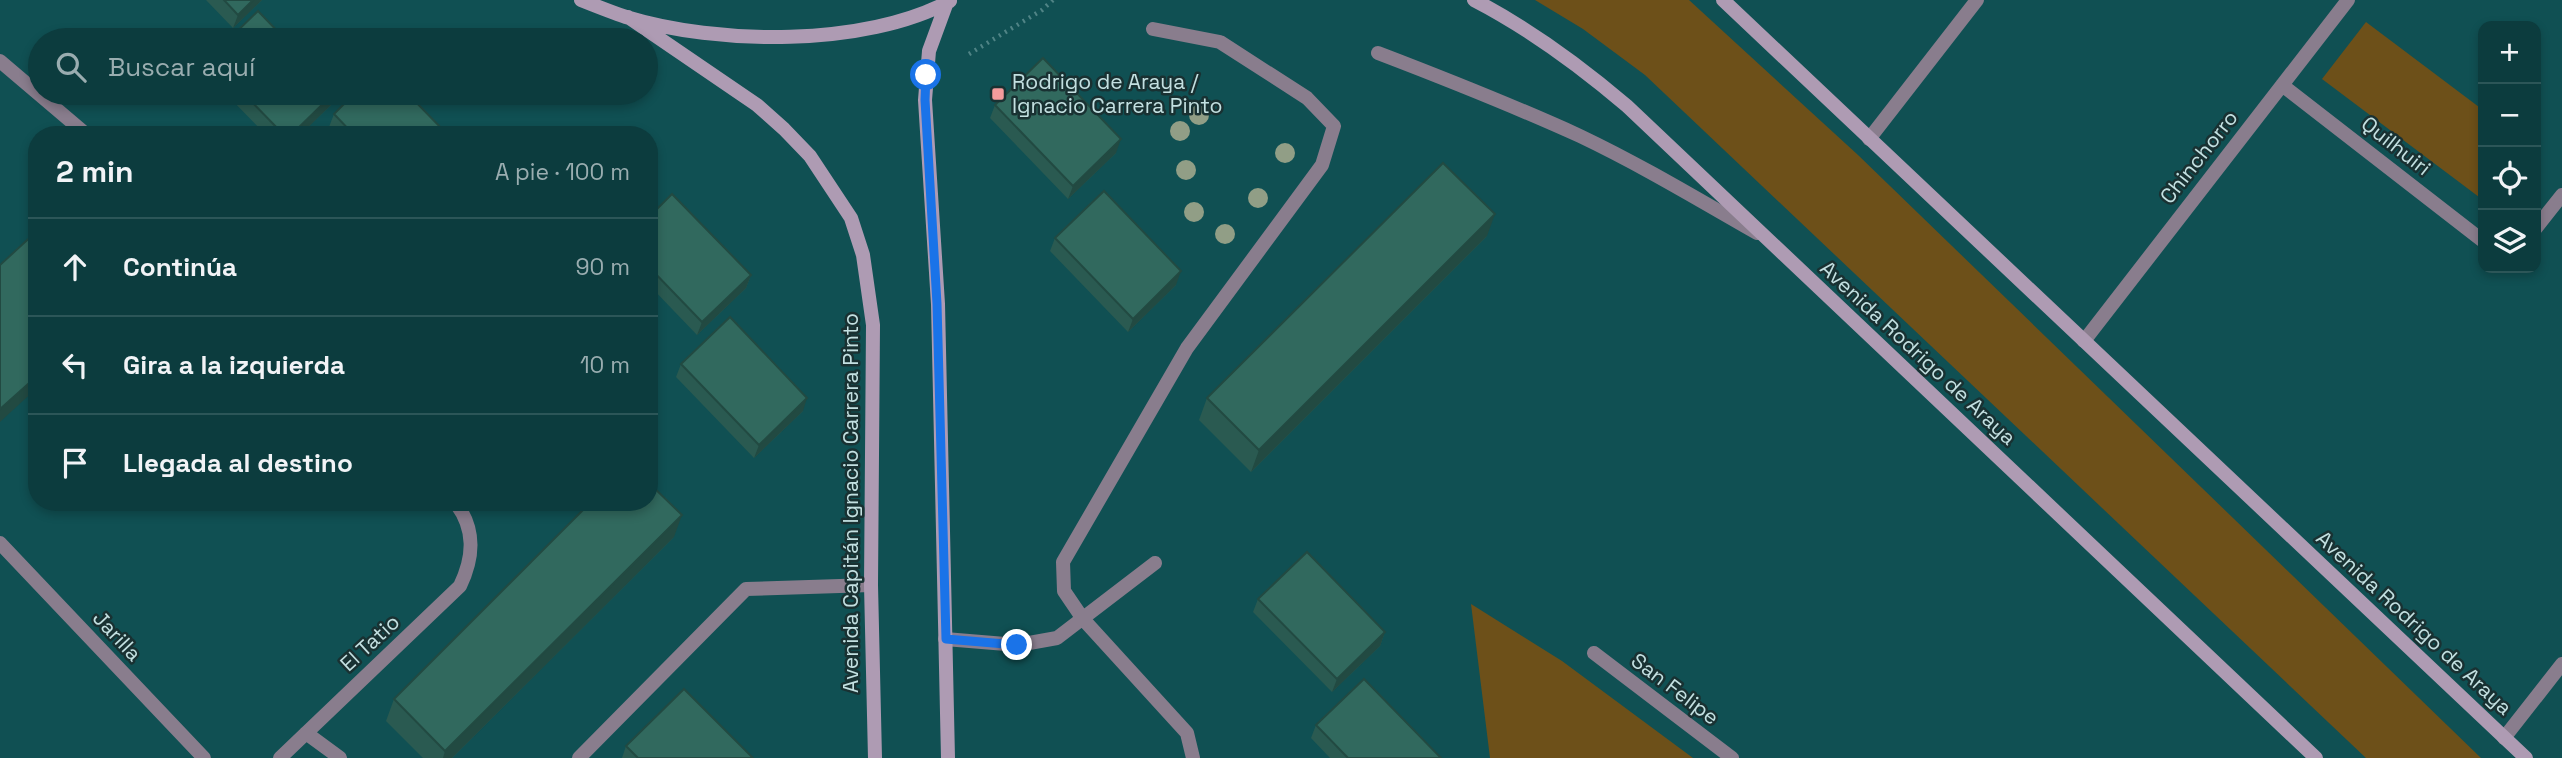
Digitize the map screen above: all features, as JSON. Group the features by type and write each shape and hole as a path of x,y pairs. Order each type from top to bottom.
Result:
{"main road":[{"path":"581,0 628,17 694,30 778,36 850,33 886,26 918,16 949,1"},
{"name":"Avenida Rodrigo de Araya","path":"1474,0 1544,40 1587,72 1768,239 2316,758"},
{"name":"Avenida Rodrigo de Araya","path":"1723,0 2526,758"},
{"path":"948,758 937,304 925,100 929,51 949,1"},
{"name":"Avenida Capitán Ignacio Carrera Pinto","path":"628,17 644,28"},
{"name":"Avenida Capitán Ignacio Carrera Pinto","path":"658,37 757,105 810,156 851,218 863,255 873,326 871,585 875,758"}],"street":[{"path":"1870,139 1977,0"},
{"name":"Chinchorro","path":"2084,341 2348,0"},
{"path":"1153,30 1220,42 1307,98 1334,127 1322,165 1187,348 1063,562 1064,591 1083,619 1187,733 1193,758"},
{"path":"1378,53 1482,93 1582,137 1676,186 1768,239"},
{"path":"0,61 28,85"},
{"name":"Quilhuiri","path":"2282,85 2478,237"},
{"path":"52,105 76,126"},
{"path":"2541,222 2562,195"},
{"name":"El Tatio","path":"280,758 460,586 469,568 472,549 470,529 462,511"},
{"name":"Jarilla","path":"0,543 204,758"},
{"path":"946,639 1017,645 1057,638 1155,563"},
{"path":"579,758 747,589 871,585"},
{"name":"San Felipe","path":"1594,653 1732,758"},
{"path":"2504,738 2562,664"},
{"path":"306,733 340,758"}],"path":[{"path":"969,54 1042,10 1053,0"}],"shaded area":[{"path":"1535,0 1689,0 1858,155 2481,758 2366,758 1645,75 1583,29"},
{"path":"2366,22 2478,106 2478,196 2322,79"},
{"path":"1471,604 1562,661 1693,758 1490,758"}],"building":[{"path":"224,0 253,0 238,15"},
{"path":"258,11 274,28 240,28"},
{"path":"1043,58 1121,139 1073,186 995,105"},
{"path":"255,105 322,105 300,126 275,126"},
{"path":"343,105 419,105 439,126 345,126 334,114"},
{"path":"1443,163 1495,214 1259,450 1207,398"},
{"path":"1104,191 1181,271 1133,319 1055,238"},
{"path":"672,194 751,275 702,322 658,276 658,208"},
{"path":"28,239 28,384 0,409 0,265"},
{"path":"730,317 807,398 759,445 681,364"},
{"path":"658,492 682,515 445,751 394,699 582,511 658,511"},
{"path":"1307,552 1385,632 1337,679 1258,599"},
{"path":"1364,679 1441,758 1348,758 1316,725"},
{"path":"684,689 753,758 638,758 626,746"}],"place":[{"name":"Rodrigo de Araya / Ignacio Carrera Pinto","path":"998,94"}],"route":[{"path":"926,75 925,100 937,304 946,639 1017,645"}]}
